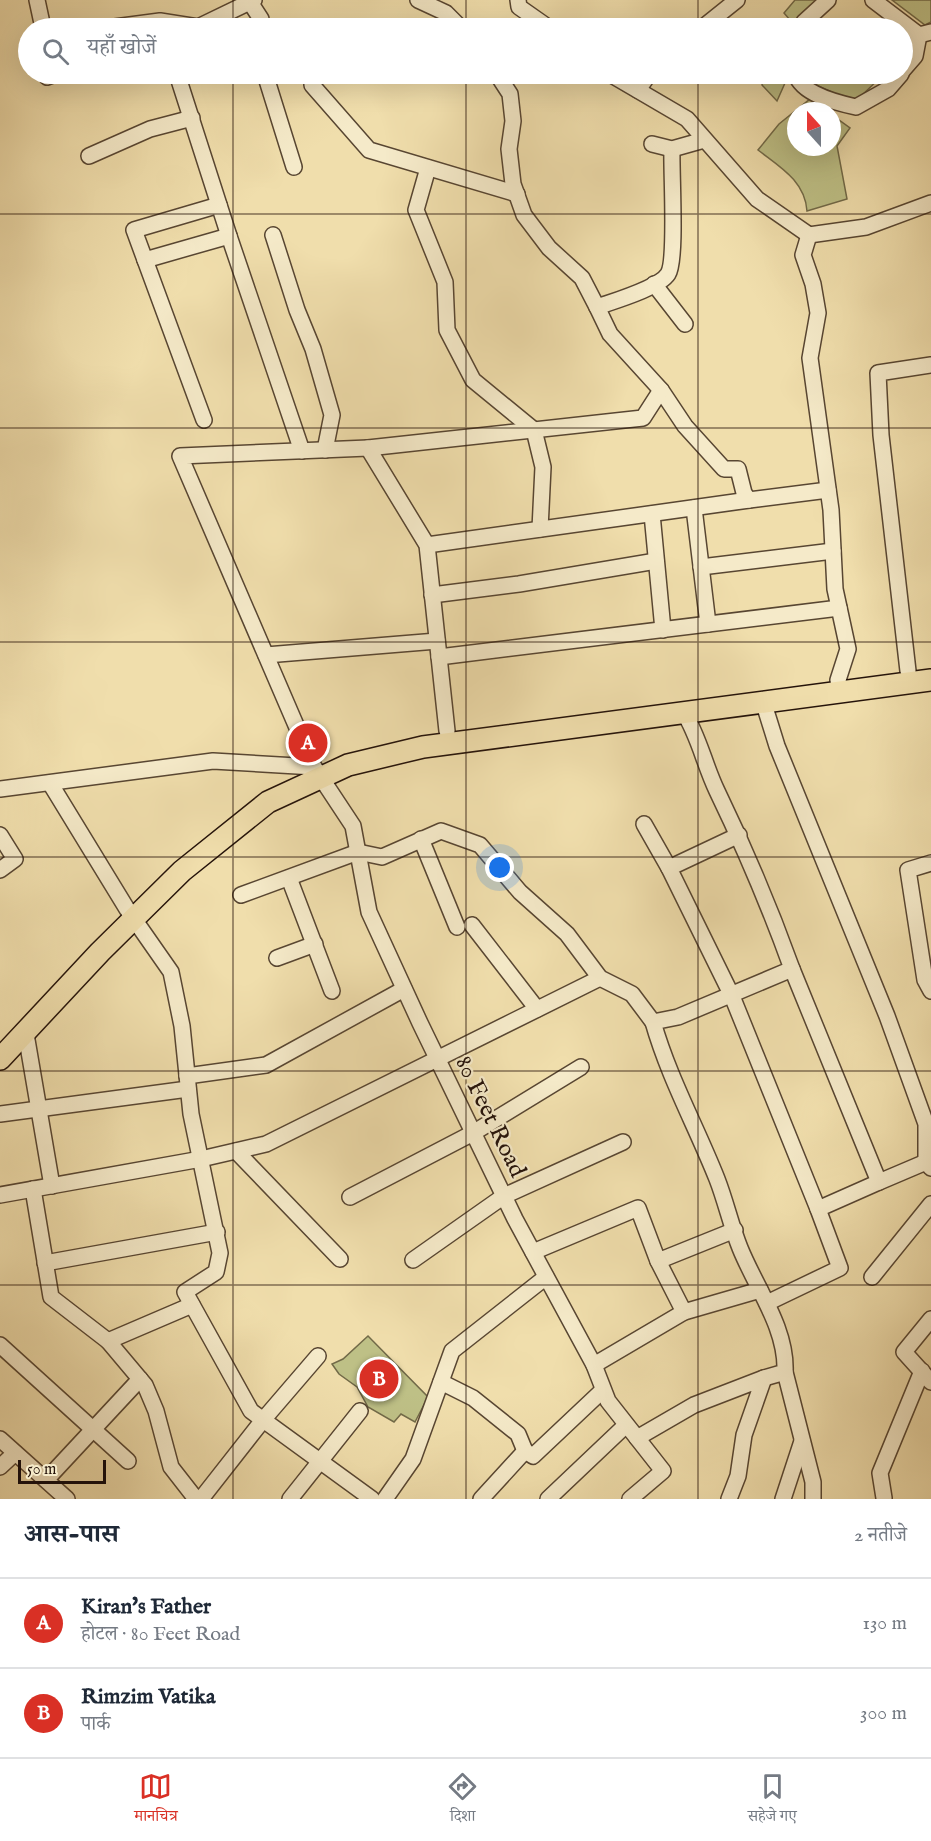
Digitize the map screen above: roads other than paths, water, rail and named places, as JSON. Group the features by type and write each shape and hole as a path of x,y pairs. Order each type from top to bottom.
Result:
{"highway":[{"path":"317,772 423,747 763,701 931,668"},
{"path":"0,1042 91,943 268,802 344,753 447,732 839,686 931,680"},
{"path":"0,1059 26,1034 100,952 130,914"}],"street":[{"path":"37,0 41,18"},
{"path":"418,0 446,13 451,18"},
{"path":"518,0 519,7 535,18"},
{"path":"714,18 736,0"},
{"path":"808,18 828,0"},
{"path":"873,0 901,18"},
{"path":"217,18 252,1 260,18"},
{"path":"913,58 925,33"},
{"path":"180,84 302,451 368,448 644,418 661,390"},
{"path":"268,84 294,167"},
{"path":"504,84 510,94 513,120 509,149 517,194 524,215 549,248 582,278 610,334 661,390 685,426 724,468 738,470 744,492 749,500"},
{"path":"628,84 687,119 757,199 809,235 866,227 931,203"},
{"path":"638,90 642,84"},
{"path":"804,84 823,99 856,107 888,89 892,84"},
{"path":"312,85 369,150 517,194"},
{"path":"89,156 150,129 192,118"},
{"path":"652,144 672,149 704,140"},
{"path":"597,307 654,284 668,274 673,254 672,149"},
{"path":"428,168 416,210 445,282 447,330 473,380 534,430 543,467 540,529"},
{"path":"204,420 134,230 219,205"},
{"path":"273,235 297,310 313,349 332,415 325,450"},
{"path":"809,235 803,255 813,284 818,313 810,358 828,490 839,608 848,649 839,686"},
{"path":"145,260 229,236"},
{"path":"654,284 685,324"},
{"path":"908,671 881,435 878,373 931,365"},
{"path":"368,448 427,545 447,732"},
{"name":"80 Feet Road","path":"302,451 180,456 317,772 353,826 369,912 437,1059 504,1196 594,1365 608,1401 663,1471 630,1499"},
{"path":"427,545 828,490"},
{"path":"694,508 708,624"},
{"path":"652,514 663,630"},
{"path":"701,567 833,551"},
{"path":"432,595 656,561"},
{"path":"439,657 839,608"},
{"path":"266,656 437,641"},
{"path":"763,701 777,746 928,1123 928,1165 879,1182 818,1209"},
{"path":"683,711 697,733 704,760 739,835 879,1182"},
{"path":"0,789 213,761 317,772"},
{"path":"50,783 130,914 171,972 182,1026 191,1114 220,1252 216,1272 185,1292 251,1411 372,1499"},
{"path":"594,1365 684,1312 764,1297 840,1268 732,996 669,868 644,824"},
{"path":"241,896 358,852 382,858 441,831 480,845 520,891 567,934 600,978 632,994 653,1022 663,1056 717,1178 735,1230 786,1354 785,1372 813,1482 813,1499"},
{"path":"0,835 15,859 0,870"},
{"path":"669,868 739,835"},
{"path":"420,839 465,926 537,1009"},
{"path":"931,863 908,870 925,980 931,991"},
{"path":"289,878 332,991"},
{"path":"277,958 315,944"},
{"path":"653,1022 678,1017 792,969"},
{"path":"0,1195 201,1159 266,1144 600,978"},
{"path":"0,1114 188,1083 266,1065 404,989"},
{"path":"26,1034 52,1186"},
{"path":"350,1197 473,1133 581,1067"},
{"path":"413,1260 504,1196 623,1142"},
{"path":"236,1151 340,1259"},
{"path":"33,1189 51,1297 108,1341 140,1379 156,1411 171,1467 196,1499"},
{"path":"872,1277 931,1204"},
{"path":"533,1252 638,1208 658,1261 684,1312"},
{"path":"658,1261 735,1230"},
{"path":"45,1263 217,1232"},
{"path":"385,1499 413,1459 452,1351 546,1277"},
{"path":"108,1341 192,1305"},
{"path":"884,1499 880,1473 926,1377 904,1352 931,1319"},
{"path":"0,1345 128,1461"},
{"path":"201,1499 263,1420 318,1356"},
{"path":"637,1438 694,1406 785,1372"},
{"path":"729,1499 738,1476 744,1435 764,1378"},
{"path":"46,1480 140,1379"},
{"path":"441,1382 473,1398 518,1434 525,1451 533,1456 603,1390"},
{"path":"290,1499 360,1411"},
{"path":"548,1499 626,1425"},
{"path":"0,1439 67,1499"},
{"path":"783,1499 802,1441"},
{"path":"481,1499 525,1451"},
{"path":"0,1467 15,1453"}],"place":[{"name":"Kiran's Father","path":"308,743"},
{"name":"Rimzim Vatika","path":"379,1379"}]}
